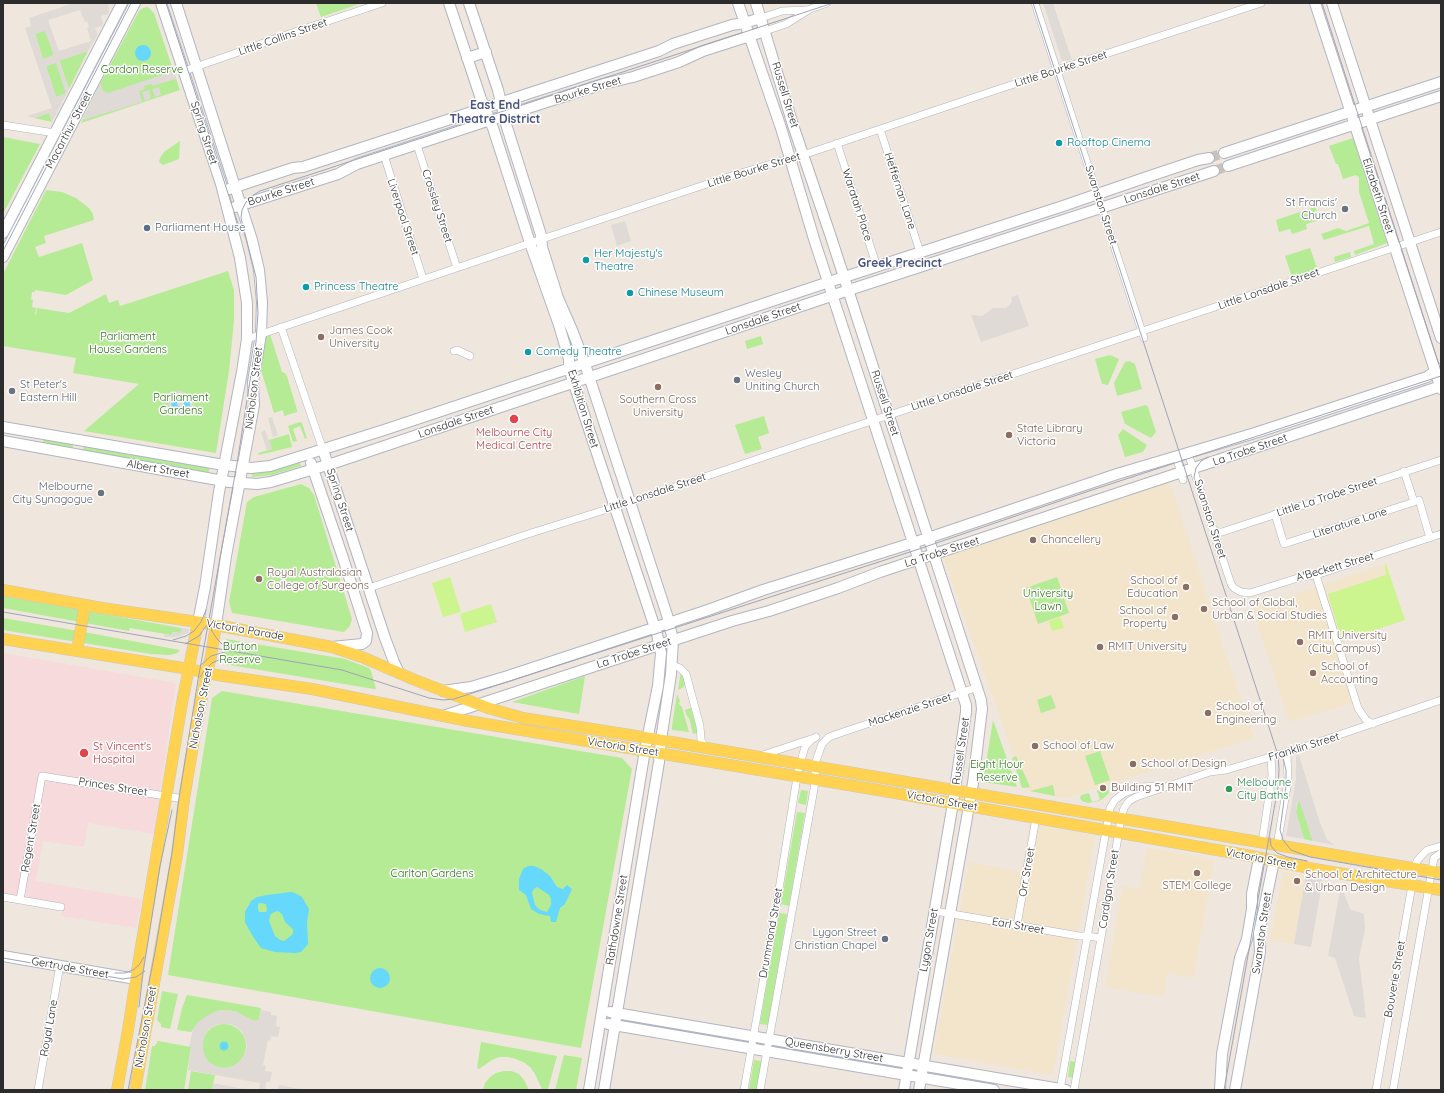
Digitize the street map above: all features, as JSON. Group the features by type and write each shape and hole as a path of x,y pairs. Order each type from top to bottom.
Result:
{"main road":[{"name":"Victoria Parade","path":"3,590 85,605 216,625 332,647 362,657 478,704"},
{"path":"77,650 85,605"},
{"name":"Nicholson Street","path":"117,1090 198,622"},
{"name":"Nicholson Street","path":"135,1090 177,854 184,799 199,707 211,656 216,625"},
{"path":"3,639 332,692 443,716"},
{"name":"Victoria Street","path":"478,704 523,718 661,740 1436,872"},
{"name":"Victoria Street","path":"443,716 953,803 1441,890"},
{"name":"Swanston Street","path":"1259,858 1262,843"},
{"name":"Swanston Street","path":"1274,861 1277,845"},
{"path":"136,979 155,981"}],"street":[{"name":"Macarthur Street","path":"3,257 41,184 52,149 55,133 122,3"},
{"name":"Macarthur Street","path":"3,233 30,181 52,149 66,135 135,3"},
{"name":"Spring Street","path":"161,3 222,191 241,264"},
{"name":"Spring Street","path":"176,3 241,205 255,254"},
{"name":"Little Collins Street","path":"184,71 253,47 274,38 382,3"},
{"name":"Exhibition Street","path":"449,3 559,325 569,359 569,369 660,644 660,676 645,750"},
{"name":"Exhibition Street","path":"468,3 486,52 541,235 542,247 558,298 585,364 669,623 673,640 672,665 660,753"},
{"name":"Russell Street","path":"738,3 748,36 781,128 828,282 966,705 955,791"},
{"name":"Russell Street","path":"756,3 793,125 817,194 928,538 978,687 982,709 969,806"},
{"name":"Bourke Street","path":"227,209 338,174 357,164 417,144 686,59 703,51 786,24 810,9 827,3"},
{"name":"Swanston Street","path":"1035,3 1143,334"},
{"name":"Little Bourke Street","path":"247,338 734,175 803,155 1261,3"},
{"name":"Elizabeth Street","path":"1315,3 1395,247 1438,370 1441,387"},
{"name":"Elizabeth Street","path":"1332,3 1441,338"},
{"name":"Bourke Street","path":"222,191 293,168 303,168 659,51 682,41 732,25 744,23 782,11 810,9"},
{"path":"467,58 486,52"},
{"path":"1224,153 1441,82"},
{"path":"1228,166 1441,96"},
{"path":"3,125 66,135"},
{"path":"781,128 793,125"},
{"name":"Heffernan Lane","path":"880,129 920,252"},
{"name":"Waratah Place","path":"837,143 877,267"},
{"name":"Crossley Street","path":"417,144 457,268"},
{"name":"Liverpool Street","path":"384,155 423,279"},
{"name":"Lonsdale Street","path":"308,455 828,282 1209,158"},
{"name":"Lonsdale Street","path":"313,469 1005,238 1214,171"},
{"path":"30,181 41,184"},
{"path":"512,186 524,182"},
{"path":"802,199 817,194"},
{"path":"1063,206 1067,219"},
{"path":"1001,226 1005,238"},
{"name":"Little Lonsdale Street","path":"369,588 889,415 1143,334 1441,232"},
{"path":"968,237 972,250"},
{"name":"Nicholson Street","path":"216,625 226,556 254,405 254,382 261,334 262,302 261,286 255,254"},
{"name":"Nicholson Street","path":"198,622 205,587 221,480 241,378 247,338 247,303 241,264"},
{"path":"813,287 817,301"},
{"path":"757,306 762,320"},
{"path":"702,324 706,338"},
{"name":"Spring Street","path":"281,327 385,638 399,673"},
{"path":"847,340 863,334"},
{"path":"454,351 457,350 470,356"},
{"name":"La Trobe Street","path":"443,691 480,685 655,628 764,590 914,543 1118,474 1255,433 1428,377 1438,370"},
{"name":"La Trobe Street","path":"443,716 660,644 769,611 919,559 1182,476 1193,469 1441,387"},
{"path":"494,394 499,408"},
{"path":"581,404 596,399"},
{"path":"430,415 435,429"},
{"name":"Albert Street","path":"3,427 243,467 264,468 308,455"},
{"path":"40,447 42,434"},
{"path":"75,453 78,440"},
{"name":"Albert Street","path":"3,441 240,483 264,483 313,469"},
{"path":"596,452 612,448"},
{"name":"Swanston Street","path":"1188,453 1231,584"},
{"name":"Spring Street","path":"308,455 365,624 367,639 362,644 332,647"},
{"name":"Swanston Street","path":"1176,456 1182,476"},
{"name":"Little La Trobe Street","path":"1213,529 1217,532 1222,532 1441,460"},
{"name":"Literature Lane","path":"1275,514 1284,544 1414,502 1404,471"},
{"path":"1419,500 1430,538"},
{"path":"619,521 635,516"},
{"name":"A'Beckett Street","path":"1231,584 1234,588 1241,592 1250,592 1301,577 1316,575 1441,534"},
{"path":"1316,575 1358,708 1366,720 1373,724"},
{"path":"354,592 369,588"},
{"path":"939,623 955,618"},
{"path":"672,665 682,669 686,674 700,726 701,740 706,748"},
{"name":"Mackenzie Street","path":"814,779 815,766 819,751 824,741 843,732 978,687"},
{"name":"Franklin Street","path":"1121,819 1124,808 1132,799 1210,772 1226,770 1271,757 1373,724 1439,701 1441,695"},
{"path":"1364,715 1373,719 1394,716"},
{"name":"Mackenzie Street","path":"756,757 816,737 843,732"},
{"path":"797,776 805,747 810,740 816,737"},
{"name":"Rathdowne Street","path":"589,1090 645,750"},
{"name":"Swanston Street","path":"1277,845 1288,781 1287,752"},
{"name":"Rathdowne Street","path":"604,1090 660,753"},
{"name":"Swanston Street","path":"1262,843 1272,775 1271,757"},
{"name":"Princes Street","path":"42,776 184,799"},
{"name":"Regent Street","path":"20,900 42,776"},
{"name":"Drummond Street","path":"744,1090 752,1036 776,908 797,776"},
{"name":"Drummond Street","path":"760,1090 814,789 814,779"},
{"name":"Franklin Street","path":"1108,817 1113,802 1124,793 1141,787 1170,786"},
{"name":"Lygon Street","path":"904,1090 955,791"},
{"name":"Lygon Street","path":"919,1090 969,806"},
{"name":"Cardigan Street","path":"1062,1090 1108,817"},
{"name":"Orr Street","path":"1017,925 1036,818"},
{"path":"634,819 648,821"},
{"name":"Cardigan Street","path":"1074,1090 1098,959 1121,819"},
{"path":"1415,868 1417,861 1422,854 1427,850 1441,846"},
{"name":"Bouverie Street","path":"1393,1090 1429,888 1436,872 1434,858 1441,853"},
{"name":"Swanston Street","path":"1220,1090 1222,1054 1240,958 1247,939 1252,910 1252,894 1259,858"},
{"name":"Swanston Street","path":"1235,1090 1260,952 1259,933 1274,861"},
{"name":"Bouverie Street","path":"1376,1090 1415,868"},
{"path":"3,897 61,907"},
{"name":"Earl Street","path":"935,911 1079,936 1101,938"},
{"name":"Gertrude Street","path":"3,956 136,979"},
{"path":"1084,957 1098,959"},
{"name":"Royal Lane","path":"38,1090 60,965"},
{"name":"Queensberry Street","path":"602,1011 908,1063 1017,1086 1062,1090"},
{"path":"637,1029 640,1017"},
{"name":"Queensberry Street","path":"600,1022 994,1090"},
{"path":"672,1035 673,1023"},
{"path":"698,1039 700,1027"},
{"path":"844,1064 847,1052"}],"shaded area":[{"path":"74,3 111,3 108,4 108,14 101,16 103,23 102,26 95,28 98,34 88,51 59,61 69,89 52,122 49,113 34,118 27,116 52,108 25,28 31,26 29,18","holes":["80,10 85,22 87,21 89,27 87,28 91,41 59,51 48,20","45,31 54,55 43,59 35,34","56,63 66,93 56,97 46,66"]},
{"path":"1043,3 1053,3 1072,60 1062,61"},
{"path":"174,71 176,79 152,86 151,84 144,86 145,89 139,91 142,102 83,120 101,82 102,90 108,93"},
{"path":"159,87 161,95 155,97 152,89"},
{"path":"149,90 151,98 145,101 142,92"},
{"path":"625,221 631,241 617,246 611,225"},
{"path":"1018,295 1029,326 981,342 971,315 982,316 993,308 1006,308 1012,302 1011,297"},
{"path":"179,390 187,394 195,405 177,417 169,407 168,399"},
{"path":"272,417 278,435 273,437 268,418"},
{"path":"265,430 272,449 267,451 261,432"},
{"name":"RMIT University","path":"1169,480 1254,738 1066,798 1026,791 943,556"},
{"name":"RMIT University (City Campus)","path":"1386,564 1405,620 1333,644 1352,703 1289,722 1253,610 1254,608"},
{"path":"181,628 189,629 188,633 176,637 164,637 165,634 171,635 173,632 180,633"},
{"name":"St Vincent's Hospital","path":"3,653 176,683 154,834 88,823 84,847 43,841 36,881 142,899 136,928 61,916 63,908 3,897"},
{"path":"1299,755 1319,820 1327,840 1335,845 1313,841 1300,802 1297,801 1296,813 1304,839 1286,836 1296,779 1296,756"},
{"path":"1030,824 1095,836 1053,1075 936,1054 934,1051 969,862 1021,872"},
{"path":"1147,848 1214,860 1194,978 1168,973 1164,997 1105,987 1123,886 1139,889"},
{"path":"1283,872 1306,876 1294,944 1270,941"},
{"path":"1306,875 1323,878 1311,947 1294,944"},
{"path":"1341,885 1350,909 1364,914 1365,929 1359,958 1366,1018 1354,1016 1335,958 1328,956"},
{"path":"220,1010 228,1010 237,1012 254,1021 259,1019 261,1010 271,1012 271,1015 277,1016 276,1026 280,1027 278,1037 271,1036 270,1041 268,1040 263,1065 266,1066 265,1071 272,1072 270,1082 266,1082 265,1090 259,1090 260,1083 188,1070 191,1047 189,1047 193,1029 198,1022","holes":["230,1024 237,1027 242,1032 247,1046 242,1059 237,1064 223,1068 209,1062 205,1056 203,1042 209,1029 216,1025"]},
{"path":"213,1084 217,1084 250,1090 212,1090"},
{"path":"278,1085 306,1090 278,1090"}],"green space":[{"path":"316,3 362,3 321,17"},
{"name":"Gordon Reserve","path":"148,7 154,13 180,90 81,123 139,11"},
{"path":"45,30 54,55 43,59 35,34"},
{"path":"88,51 69,89 59,60"},
{"path":"56,62 66,93 56,97 46,66"},
{"path":"49,113 52,122 34,118"},
{"path":"3,137 40,144 3,214"},
{"path":"1353,138 1387,243 1355,255 1354,251 1374,244 1369,226 1324,240 1321,234 1338,228 1346,231 1369,223 1359,192 1359,177 1356,175 1343,179 1338,164 1336,164 1329,146"},
{"path":"180,141 179,159 163,165 159,162 164,152"},
{"name":"Parliament House Gardens","path":"46,190 62,192 76,198 89,208 93,214 94,220 44,236 46,243 35,247 39,257 82,243 93,280 66,295 35,290 35,292 32,292 31,299 33,300 32,307 36,308 35,315 37,308 69,313 106,294 109,303 118,300 120,306 228,271 234,290 234,320 229,371 216,453 84,431 139,384 73,373 76,358 3,346 3,274"},
{"path":"1315,207 1320,220 1306,224 1307,229 1292,234 1290,229 1279,232 1276,220"},
{"path":"1310,248 1317,268 1292,277 1285,256"},
{"path":"1350,252 1351,257 1335,262 1334,257"},
{"path":"270,334 282,372 287,376 297,410 297,412 284,416 283,410 274,413 261,370 265,336"},
{"path":"761,336 763,344 747,349 745,341"},
{"path":"1110,355 1119,359 1108,385 1102,384 1095,359"},
{"path":"1129,361 1135,364 1142,389 1117,396 1114,383 1125,362"},
{"path":"1146,405 1156,432 1151,438 1125,424 1121,412"},
{"path":"764,416 769,433 758,437 762,449 745,454 735,425"},
{"path":"300,422 302,423 307,438 305,439 300,426 293,429 297,441 293,442 288,426"},
{"path":"1123,429 1147,445 1143,452 1125,457 1118,435"},
{"path":"289,434 292,447 259,455 258,453 272,449 269,440"},
{"path":"44,438 74,443 72,449 42,444"},
{"path":"84,445 210,467 208,474 83,451"},
{"path":"299,461 301,466 272,475 252,477 253,470"},
{"path":"301,484 309,488 314,495 352,619 350,626 344,632 232,613 229,602 247,502 254,497"},
{"path":"1385,564 1405,620 1342,641 1328,594 1386,575"},
{"path":"450,577 461,612 443,617 432,583"},
{"name":"University Lawn","path":"1057,577 1069,613 1038,624 1026,588"},
{"path":"3,596 182,629 180,633 173,632 171,635 130,628 129,631 3,608"},
{"path":"491,604 497,622 465,632 460,614"},
{"path":"1060,617 1064,628 1052,631 1049,621"},
{"path":"3,618 180,650 177,653 170,655 151,654 3,630"},
{"name":"Burton Reserve","path":"226,639 345,659 369,668 376,689 224,664"},
{"path":"681,671 686,684 678,690"},
{"path":"585,676 579,714 512,702"},
{"name":"Carlton Gardens","path":"222,691 622,758 632,769 581,1048 168,975 212,698"},
{"path":"677,694 680,701 679,704 682,707 689,732 672,730"},
{"path":"1051,695 1056,708 1041,713 1037,700"},
{"path":"691,708 698,733 693,734 689,718 685,710"},
{"name":"Eight Hour Reserve","path":"993,720 1017,787 983,782"},
{"path":"1100,751 1110,780 1095,785 1085,756"},
{"path":"1016,756 1030,787 1022,788 1012,758"},
{"path":"1053,785 1055,796 1030,791"},
{"path":"1106,787 1108,788 1109,793 1099,801 1088,803 1082,801 1080,798 1081,795 1089,793 1092,802 1100,800 1097,790"},
{"path":"801,790 808,791 806,805 798,803"},
{"path":"1298,801 1300,802 1313,841 1304,839 1296,813"},
{"path":"797,812 805,813 789,906 781,904"},
{"path":"779,913 787,914 768,1025 760,1024"},
{"path":"162,991 178,994 170,1029 161,1027 161,1024 157,1020"},
{"path":"187,995 261,1008 259,1019 257,1021 250,1020 237,1012 228,1010 193,1029 191,1032 177,1030 182,1008"},
{"path":"224,1024 236,1028 242,1034 246,1046 242,1058 236,1064 224,1068 212,1064 206,1058 202,1046 206,1034 212,1028"},
{"path":"158,1041 191,1047 184,1090 145,1090 152,1046 155,1046"},
{"path":"481,1042 557,1056 548,1089 542,1089 531,1068 525,1063 516,1059 499,1057 479,1069 477,1068"},
{"path":"564,1055 582,1058 576,1090 555,1090"},
{"path":"754,1060 762,1061 757,1090 749,1090"},
{"path":"1070,1061 1077,1062 1074,1078 1068,1077"},
{"path":"191,1071 215,1075 212,1090 188,1090"},
{"path":"511,1071 519,1074 529,1090 483,1090 485,1083 490,1077 496,1073"}],"water":[{"path":"143,45 150,50 151,53 146,60 143,61 136,56 135,53 140,46"},
{"path":"178,394 189,399 190,406 184,406 184,402 180,399 177,401 177,405 182,408 180,413 172,408 171,401 172,398"},
{"path":"528,866 534,866 550,876 557,887 563,889 567,885 572,889 565,904 560,908 556,922 551,922 550,916 539,914 531,909 526,895 519,890 519,879 523,869","holes":["537,887 548,894 551,898 551,905 547,912 540,910 535,905 532,893"]},
{"path":"291,892 302,897 309,909 307,922 308,944 301,952 275,952 261,948 252,935 245,922 245,912 251,901 257,897","holes":["258,904 266,904 266,912 259,912","278,911 282,914 285,922 293,929 292,935 284,941 275,936 269,921 270,915"]},
{"path":"376,968 384,968 390,974 390,982 384,988 376,988 370,982 370,974"},
{"path":"222,1042 226,1042 228,1046 226,1050 222,1050 220,1048 220,1044"}],"tunnel":[{"path":"1209,158 1224,153"},
{"path":"1214,171 1228,166"}],"tram line":[{"path":"3,251 131,3"},
{"path":"166,3 239,227"},
{"path":"128,1090 155,952 172,853 179,798 198,680 238,458 256,342 258,313 256,277 241,218 242,210 246,202 260,191 833,3"},
{"path":"1033,3 1278,755 1278,787 1224,1090"},
{"path":"1322,3 1441,371"},
{"path":"3,612 342,670 429,698 443,700 454,699 916,550 1083,493 1441,376"},
{"path":"1195,484 1194,477 1196,468 1201,461 1208,457"},
{"path":"173,640 186,636 194,631 201,622 206,610"},
{"path":"210,622 212,631 217,639 230,650"},
{"path":"185,644 199,636 206,626"},
{"path":"201,665 211,656 225,652"},
{"path":"200,677 212,663 221,659 235,657"},
{"path":"1282,754 1286,770 1286,785 1280,830 1283,840 1291,850 1310,857 1441,880"},
{"path":"139,1007 160,866 172,810"},
{"path":"1270,838 1271,846 1277,853 1307,861"},
{"path":"115,973 125,973 133,970 139,965 144,957"},
{"path":"3,958 123,979 136,977 145,971"}],"place":[{"name":"Rooftop Cinema","path":"1059,143"},
{"name":"St Francis' Church","path":"1345,209"},
{"name":"Parliament House","path":"147,228"},
{"name":"Her Majesty's Theatre","path":"586,260"},
{"name":"Princess Theatre","path":"306,287"},
{"name":"Chinese Museum","path":"630,293"},
{"name":"James Cook University","path":"321,337"},
{"name":"Comedy Theatre","path":"528,352"},
{"name":"Wesley Uniting Church","path":"737,380"},
{"name":"Southern Cross University","path":"658,387"},
{"name":"St Peter's Eastern Hill","path":"12,391"},
{"name":"Melbourne City Medical Centre","path":"514,419"},
{"name":"State Library Victoria","path":"1009,435"},
{"name":"Melbourne City Synagogue","path":"101,493"},
{"name":"Chancellery","path":"1033,540"},
{"name":"Royal Australasian College of Surgeons","path":"259,579"},
{"name":"School of Education","path":"1186,587"},
{"name":"School of Global, Urban & Social Studies","path":"1204,609"},
{"name":"School of Property","path":"1175,617"},
{"name":"RMIT University (City Campus)","path":"1300,642"},
{"name":"RMIT University","path":"1100,647"},
{"name":"School of Accounting","path":"1313,673"},
{"name":"School of Engineering","path":"1208,713"},
{"name":"School of Law","path":"1035,746"},
{"name":"St Vincent's Hospital","path":"84,753"},
{"name":"School of Design","path":"1133,764"},
{"name":"Building 51 RMIT","path":"1103,788"},
{"name":"Melbourne City Baths","path":"1229,789"},
{"name":"STEM College","path":"1197,873"},
{"name":"School of Architecture & Urban Design","path":"1297,881"},
{"name":"Lygon Street Christian Chapel","path":"885,939"}],"district":[{"name":"East End Theatre District","path":"495,112"},
{"name":"Greek Precinct","path":"900,263"}],"park label":[{"name":"Parliament Gardens","path":"181,404"}]}
